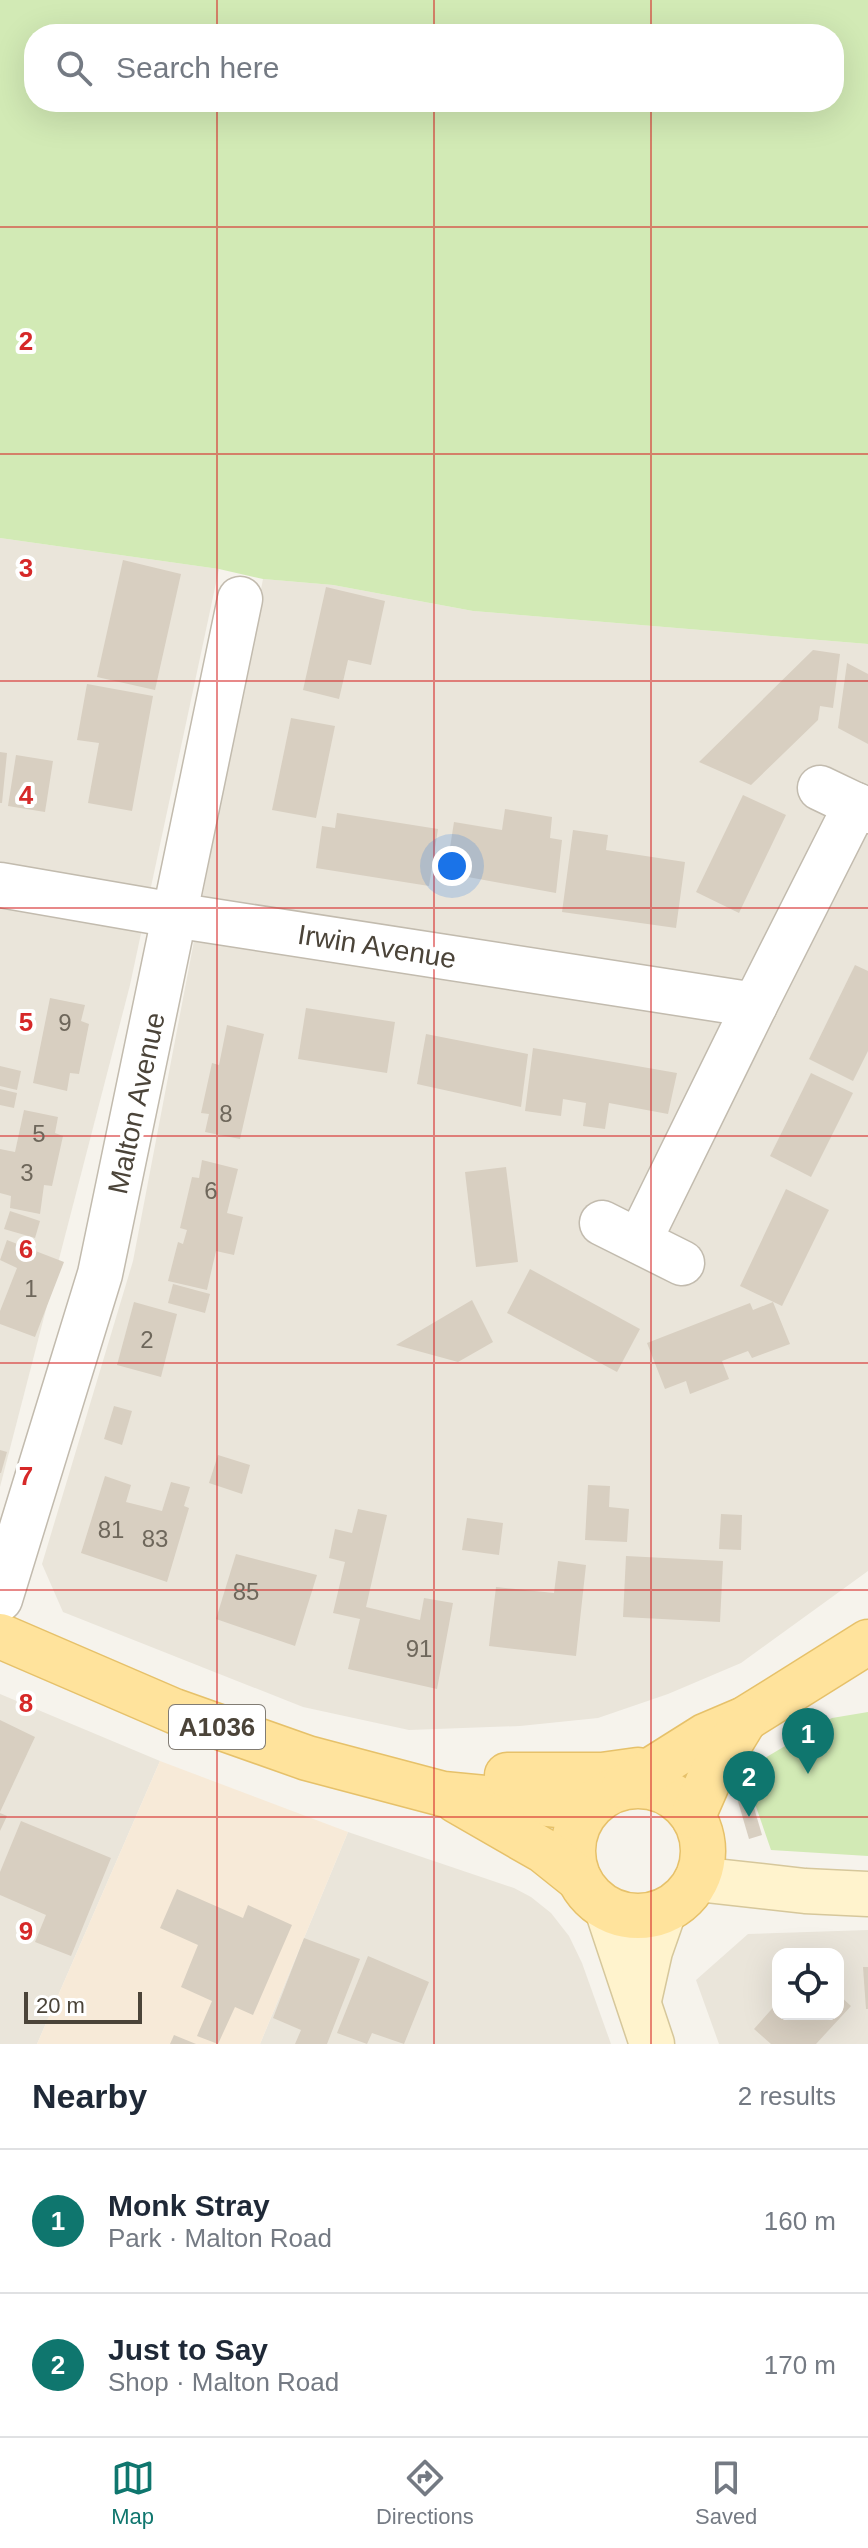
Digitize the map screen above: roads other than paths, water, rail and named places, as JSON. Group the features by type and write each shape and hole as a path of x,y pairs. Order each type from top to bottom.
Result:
{"main road":[{"name":"A1036","path":"0,1636 174,1711 307,1758 443,1794 544,1851 593,1894"},
{"name":"A1036","path":"624,1787 705,1736 745,1719 868,1642"},
{"name":"A1036","path":"443,1794 644,1786 663,1791 680,1801 693,1816 711,1775 745,1719"},
{"name":"A1036","path":"443,1794 513,1773 602,1775 624,1787"},
{"path":"624,1787 578,1824 573,1842 573,1861 593,1894 635,1917 664,1911 689,1892 697,1879 703,1847 693,1816"}],"street":[{"name":"Malton Avenue","path":"0,1599 100,1274 240,599"},
{"path":"682,1263 621,1232 755,1005 848,802"},
{"name":"Irwin Avenue","path":"0,885 755,1005"},
{"path":"697,1879 805,1891 868,1894"},
{"path":"593,1894 639,2000 652,2044"},
{"path":"639,2000 650,1951 664,1911"}],"place":[{"name":"Monk Stray","path":"808,1774"},
{"name":"Just to Say","path":"749,1817"}]}
